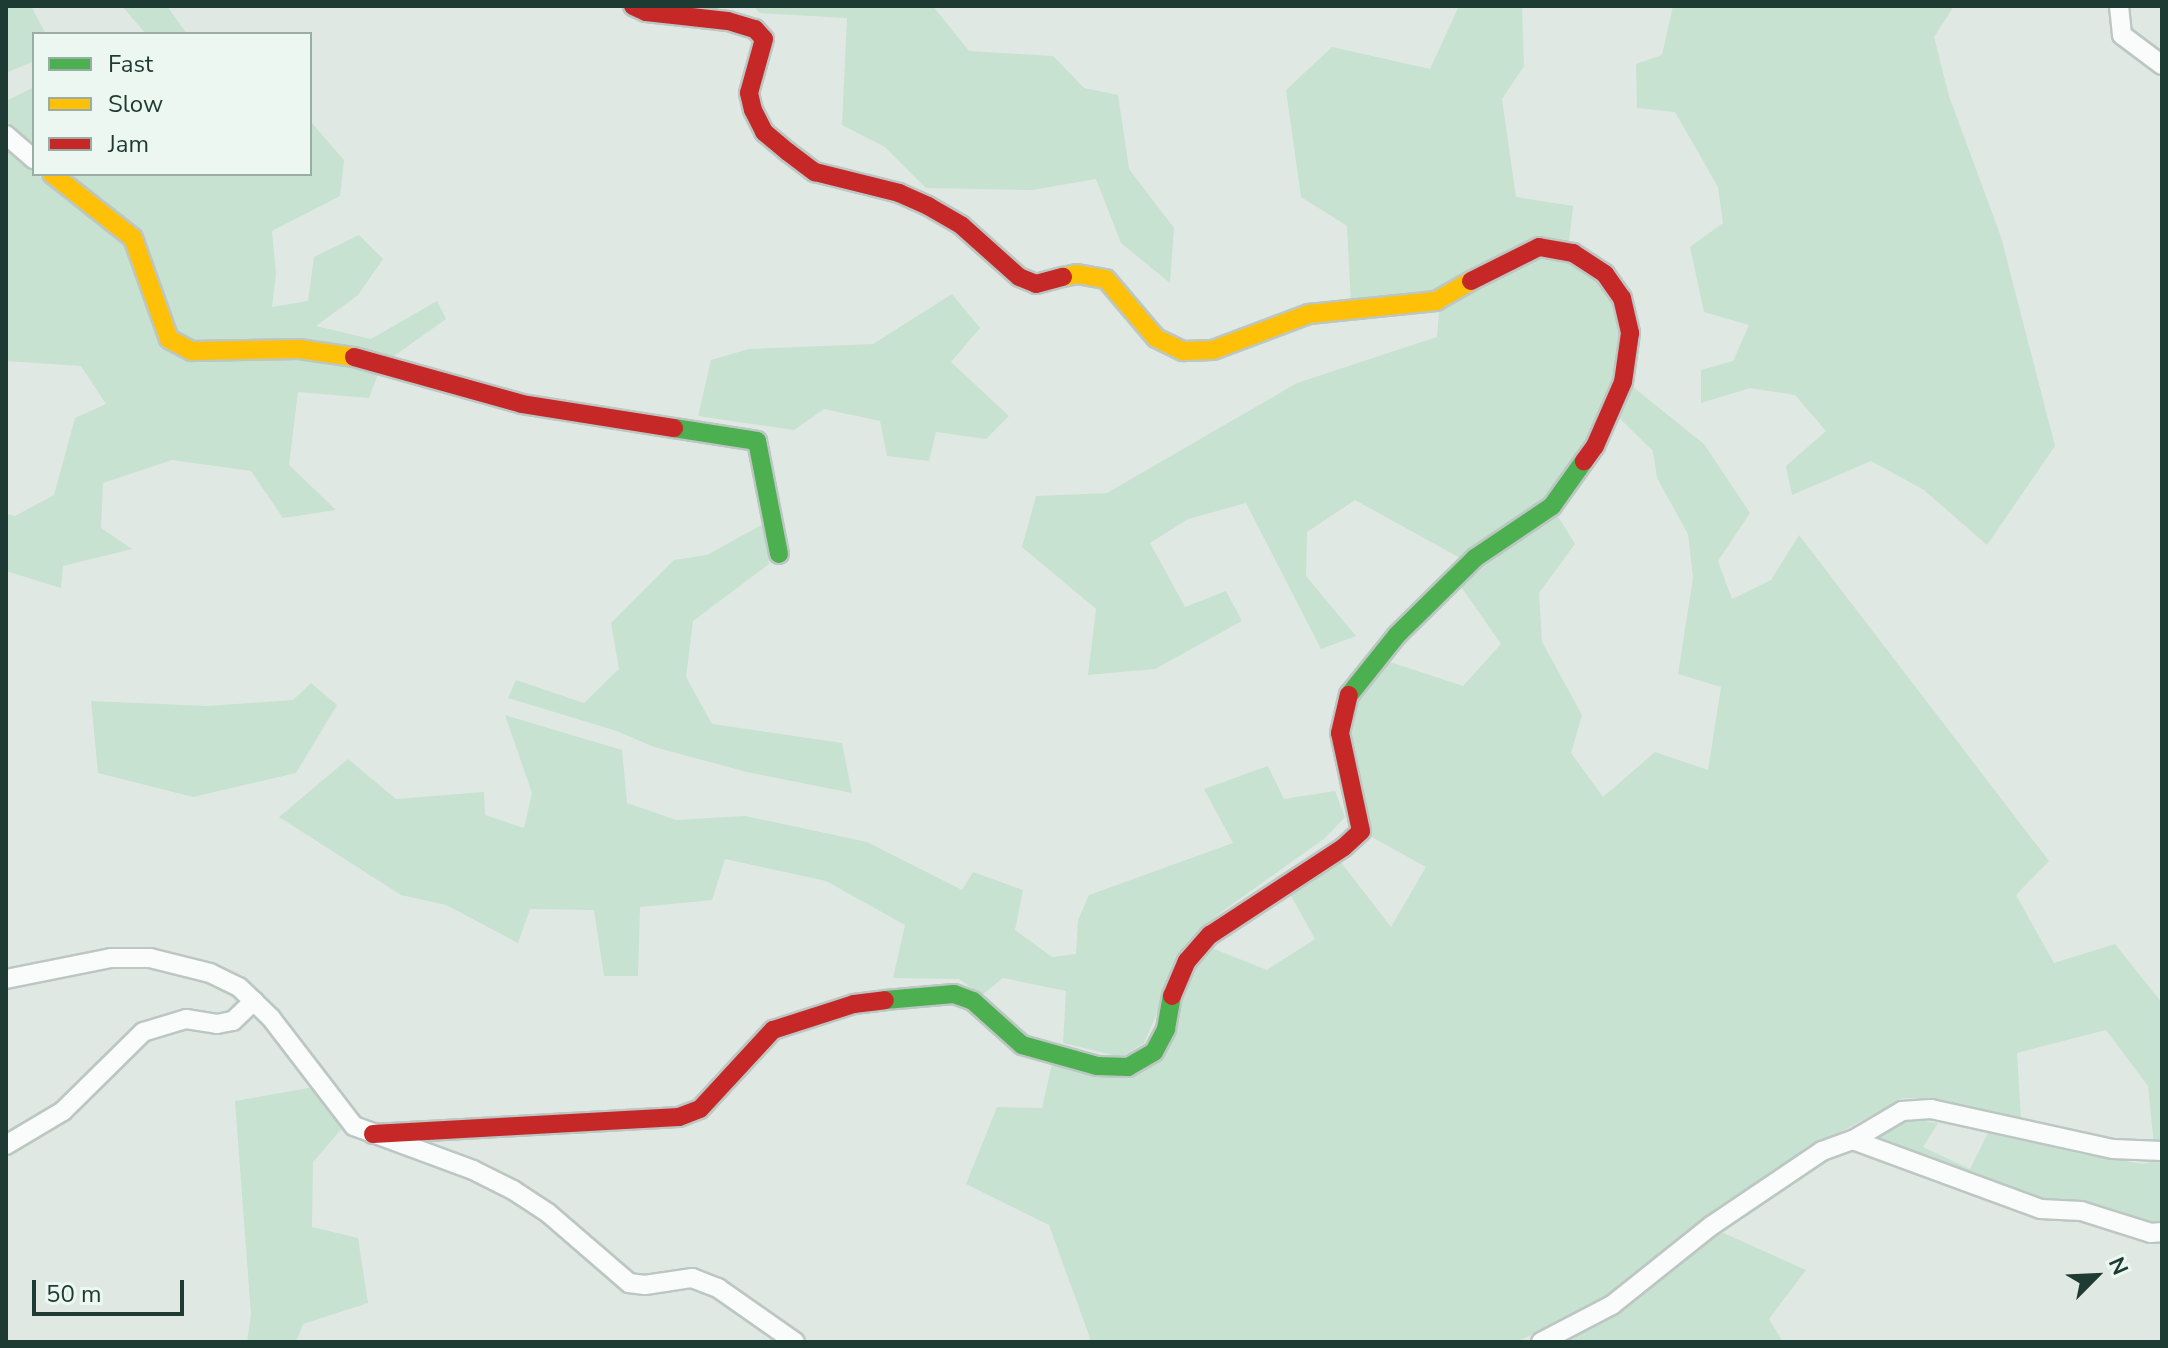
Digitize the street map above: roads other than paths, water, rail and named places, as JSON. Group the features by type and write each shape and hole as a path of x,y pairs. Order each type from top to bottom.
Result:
{"street":[{"path":"373,1134 679,1117 700,1109 773,1030 854,1004 923,994 954,994 973,1001 1022,1045 1097,1066 1128,1067 1154,1052 1166,1029 1172,995 1187,961 1210,935 1344,847 1361,831 1340,733 1347,698 1397,635 1475,558 1552,506 1595,446 1623,382 1630,333 1622,298 1605,274 1573,253 1539,247 1515,256 1436,301 1309,314 1213,350 1183,351 1156,338 1106,279 1077,274 1036,284 1019,277 962,226 928,206 899,193 815,172 788,152 764,132 753,110 749,93 764,39 755,29 728,21 646,12 633,6"},
{"path":"2119,6 2122,35 2162,65"},
{"path":"6,135 32,157"},
{"path":"55,176 133,238 169,339 192,351 299,349 342,354 522,404 757,441 779,554"},
{"path":"6,979 111,958 150,958 210,973 239,987 254,1001 354,1126 473,1170 513,1190 548,1213 629,1283 645,1285 692,1278 718,1288 795,1342"},
{"path":"6,1145 80,1097 143,1032 186,1019 217,1024 233,1021 254,1001"},
{"path":"1541,1342 1612,1305 1711,1226 1822,1151 1853,1140 1902,1111 1931,1109 2113,1149 2162,1151"},
{"path":"1853,1140 2041,1209 2081,1211 2151,1233 2162,1232"}]}
